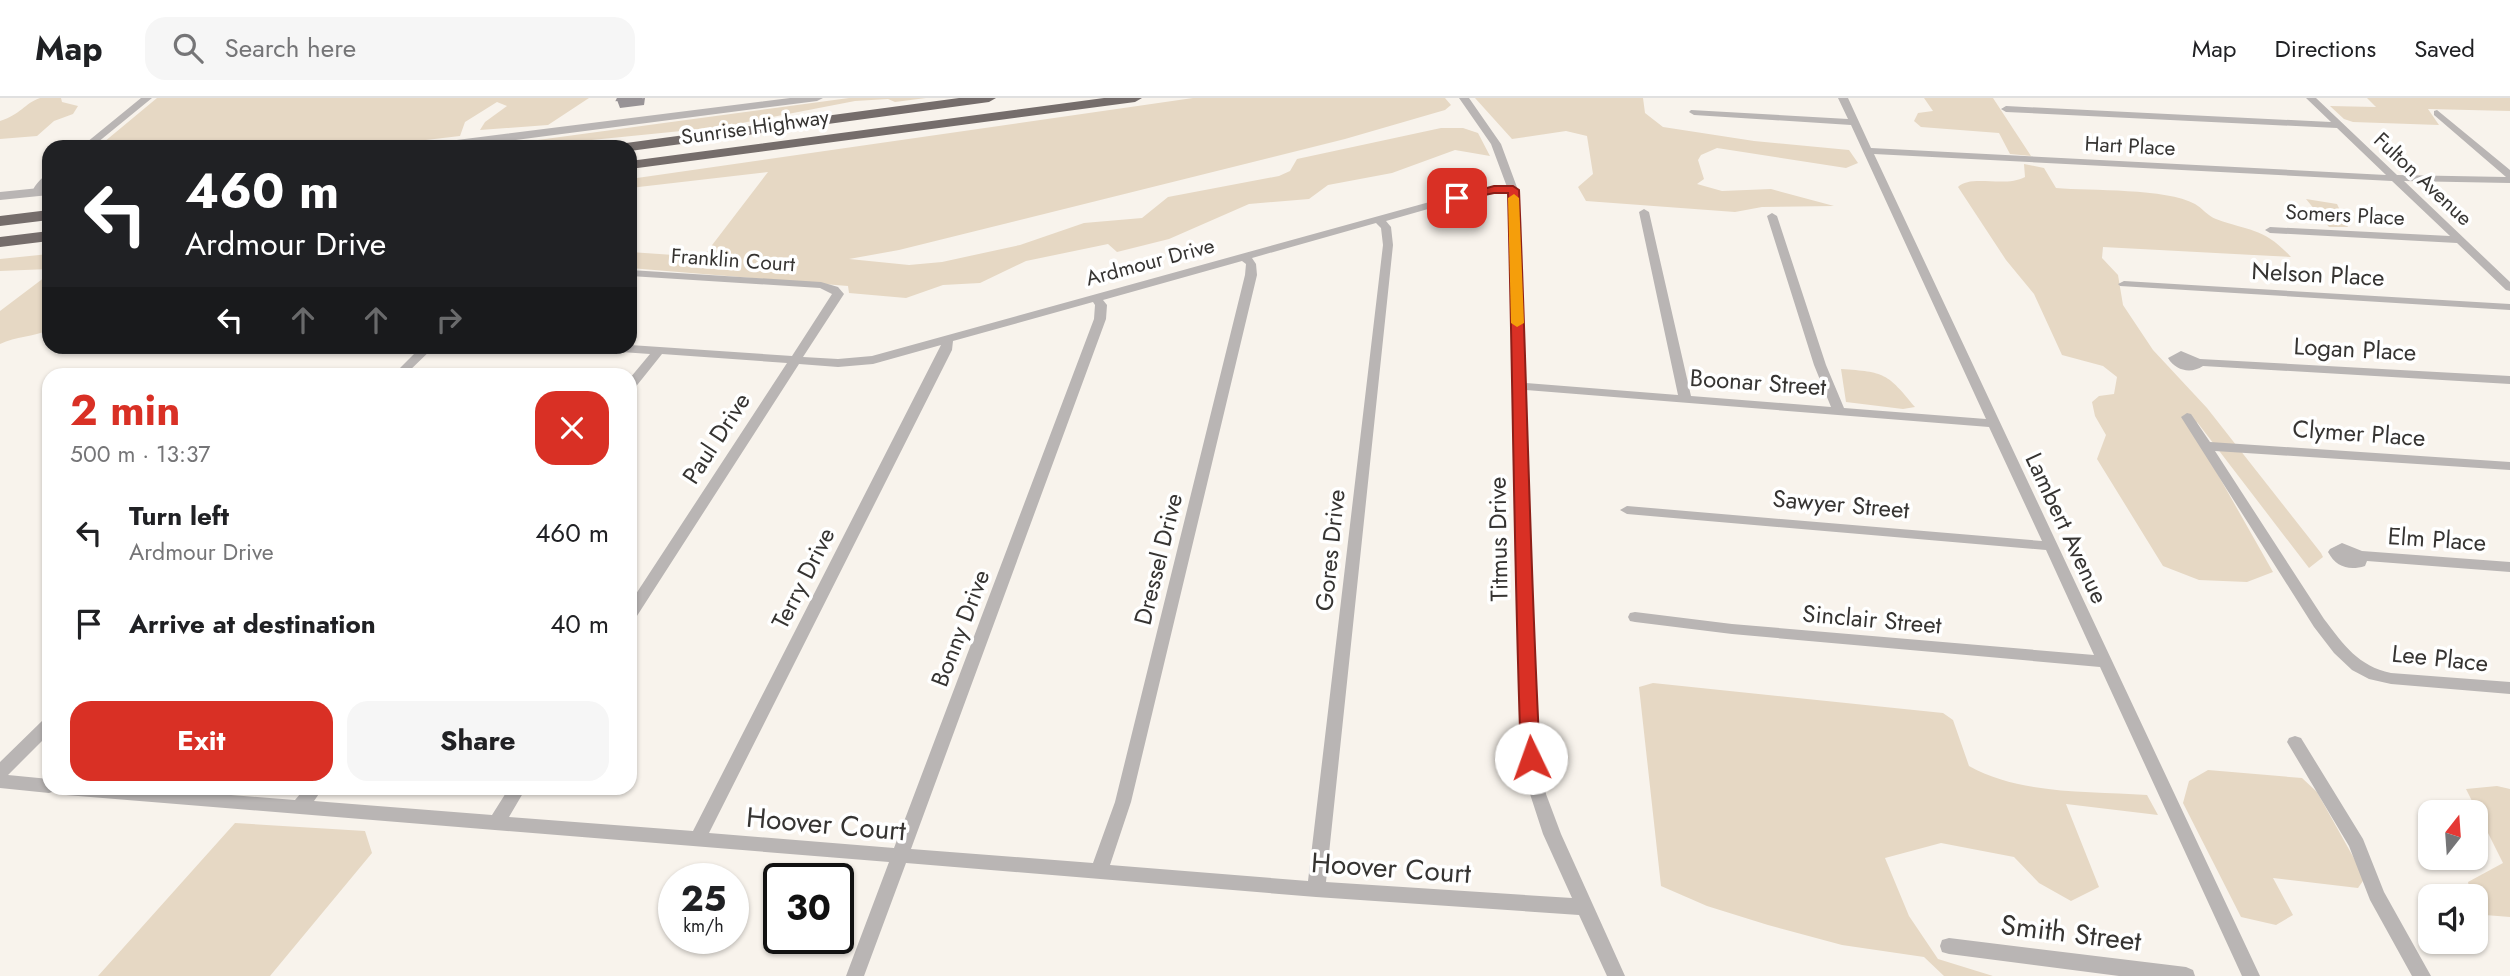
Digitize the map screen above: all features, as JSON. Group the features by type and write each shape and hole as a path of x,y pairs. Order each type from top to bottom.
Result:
{"highway":[{"name":"Sunrise Highway","path":"637,146 989,98"},
{"name":"Sunrise Highway","path":"637,164 1135,98"},
{"path":"0,220 42,216"},
{"path":"0,242 42,237"}],"street":[{"path":"95,140 147,98"},
{"path":"488,140 817,98"},
{"name":"Titmus Drive","path":"1464,98 1496,144 1513,190 1520,387 1522,566 1531,758 1548,824 1582,907 1616,976"},
{"name":"Lambert Avenue","path":"1843,98 2251,976"},
{"name":"Fulton Avenue","path":"2311,98 2510,288"},
{"path":"2006,109 2339,125"},
{"path":"1694,112 1853,122"},
{"path":"2437,113 2510,178"},
{"name":"Hart Place","path":"1866,150 2393,178 2510,178"},
{"name":"Ardmour Drive","path":"637,349 838,363 873,360 1477,192 1513,190"},
{"path":"0,196 42,192"},
{"path":"1644,212 1685,398"},
{"path":"1772,216 1820,365 1838,409"},
{"name":"Gores Drive","path":"1315,890 1388,245 1386,227 1379,220"},
{"name":"Somers Place","path":"2270,230 2460,240"},
{"name":"Dressel Drive","path":"1099,872 1123,802 1248,288 1251,264 1245,257"},
{"name":"Franklin Court","path":"637,273 821,285 834,289"},
{"name":"Nelson Place","path":"2124,284 2510,307"},
{"name":"Paul Drive","path":"637,604 837,298 834,289"},
{"name":"Bonny Drive","path":"855,976 1100,319 1101,305 1095,297"},
{"name":"Terry Drive","path":"697,840 946,351 948,338"},
{"path":"637,377 658,351"},
{"path":"406,368 421,354"},
{"name":"Logan Place","path":"2198,362 2510,380"},
{"name":"Boonar Street","path":"1520,387 1838,409 1992,423"},
{"path":"2187,417 2206,446"},
{"name":"Clymer Place","path":"2206,446 2510,466"},
{"name":"Lee Place","path":"2206,446 2319,623 2342,652 2366,673 2421,682 2510,688"},
{"name":"Sawyer Street","path":"1627,510 2050,546"},
{"name":"Elm Place","path":"2360,556 2510,567"},
{"name":"Sinclair Street","path":"1635,617 1732,629 2105,662"},
{"path":"0,772 42,731"},
{"path":"2295,742 2357,844 2376,894 2422,976"},
{"path":"0,781 42,785"},
{"name":"Hoover Court","path":"147,795 1315,890 1582,907"},
{"path":"298,808 308,795"},
{"path":"496,824 514,795"},
{"name":"Smith Street","path":"1949,946 2186,976"}],"shaded area":[{"path":"40,98 61,98 62,102 78,106 73,114 54,121 37,136 0,139 0,121 13,116"},
{"path":"157,98 589,98 548,125 480,130 485,122 507,106 497,102 465,122 460,136 426,140 106,140"},
{"path":"849,98 926,98 895,102 888,99 855,101 721,127 592,140 537,140"},
{"path":"1193,98 1445,98 1451,105 1445,110 1345,139 899,250 849,259 909,265 942,262 1020,245 1084,223 1142,218 1168,197 1279,176 1290,171 1297,159 1441,128 1463,128 1478,133 1490,156 1455,150 1392,173 1328,185 1309,199 1249,204 1169,239 1117,252 1108,244 1026,261 980,283 943,285 906,298 849,293 848,286 637,269 637,252 703,257 768,172 637,187 637,178"},
{"path":"1475,98 1643,98 1645,113 1663,127 1754,141 1849,150 1858,163 1846,168 1717,148 1701,155 1698,160 1704,179 1697,184 1722,191 1771,189 1834,206 1762,207 1735,212 1586,201 1578,187 1593,174 1587,136 1566,131 1512,139"},
{"path":"1924,98 1993,98 2031,156 2010,154 1999,133 1921,127 1914,121 1918,113 1933,111"},
{"path":"2367,98 2510,98 2510,111 2428,109 2439,125 2353,122 2344,119 2330,106 2376,107"},
{"path":"2024,164 2044,168 2056,188 2128,191 2182,199 2195,204 2216,219 2264,235 2291,257 2103,247 2102,258 2118,275 2123,305 2153,350 2207,408 2321,553 2323,557 2309,568 2197,422 2200,443 2273,572 2247,582 2199,580 2163,566 2097,459 2106,435 2095,416 2092,402 2099,396 2114,394 2117,377 2103,366 2062,355 2034,294 2006,260 1958,187 1971,182 2017,180 2025,177"},
{"path":"2306,199 2337,204 2348,227 2329,227"},
{"path":"42,255 42,269 0,271 0,259"},
{"path":"42,279 42,332 0,344 0,311"},
{"path":"1841,369 1867,371 1884,376 1898,387 1915,407 1903,409 1846,402"},
{"path":"1653,683 1943,713 1953,720 1969,766 1989,775 2033,787 2147,795 2158,815 2066,804 2099,887 2071,901 2039,883 2014,857 1941,843 1885,858 1909,916 1938,959 1993,976 1944,976 1924,957 1842,945 1707,906 1661,886 1639,687"},
{"path":"2208,770 2302,778 2317,792 2365,878 2358,888 2273,878 2293,915 2276,925 2241,917 2183,803 2189,781"},
{"path":"2497,786 2510,789 2510,917 2488,915 2488,884 2468,884 2503,863 2488,833 2488,800 2472,800 2466,789"},
{"path":"235,823 365,831 372,853 270,976 98,976"}],"slow traffic":[{"path":"1514,198 1517,323"}],"route":[{"path":"1457,198 1494,189 1513,190 1520,387 1522,566 1531,758"}]}
